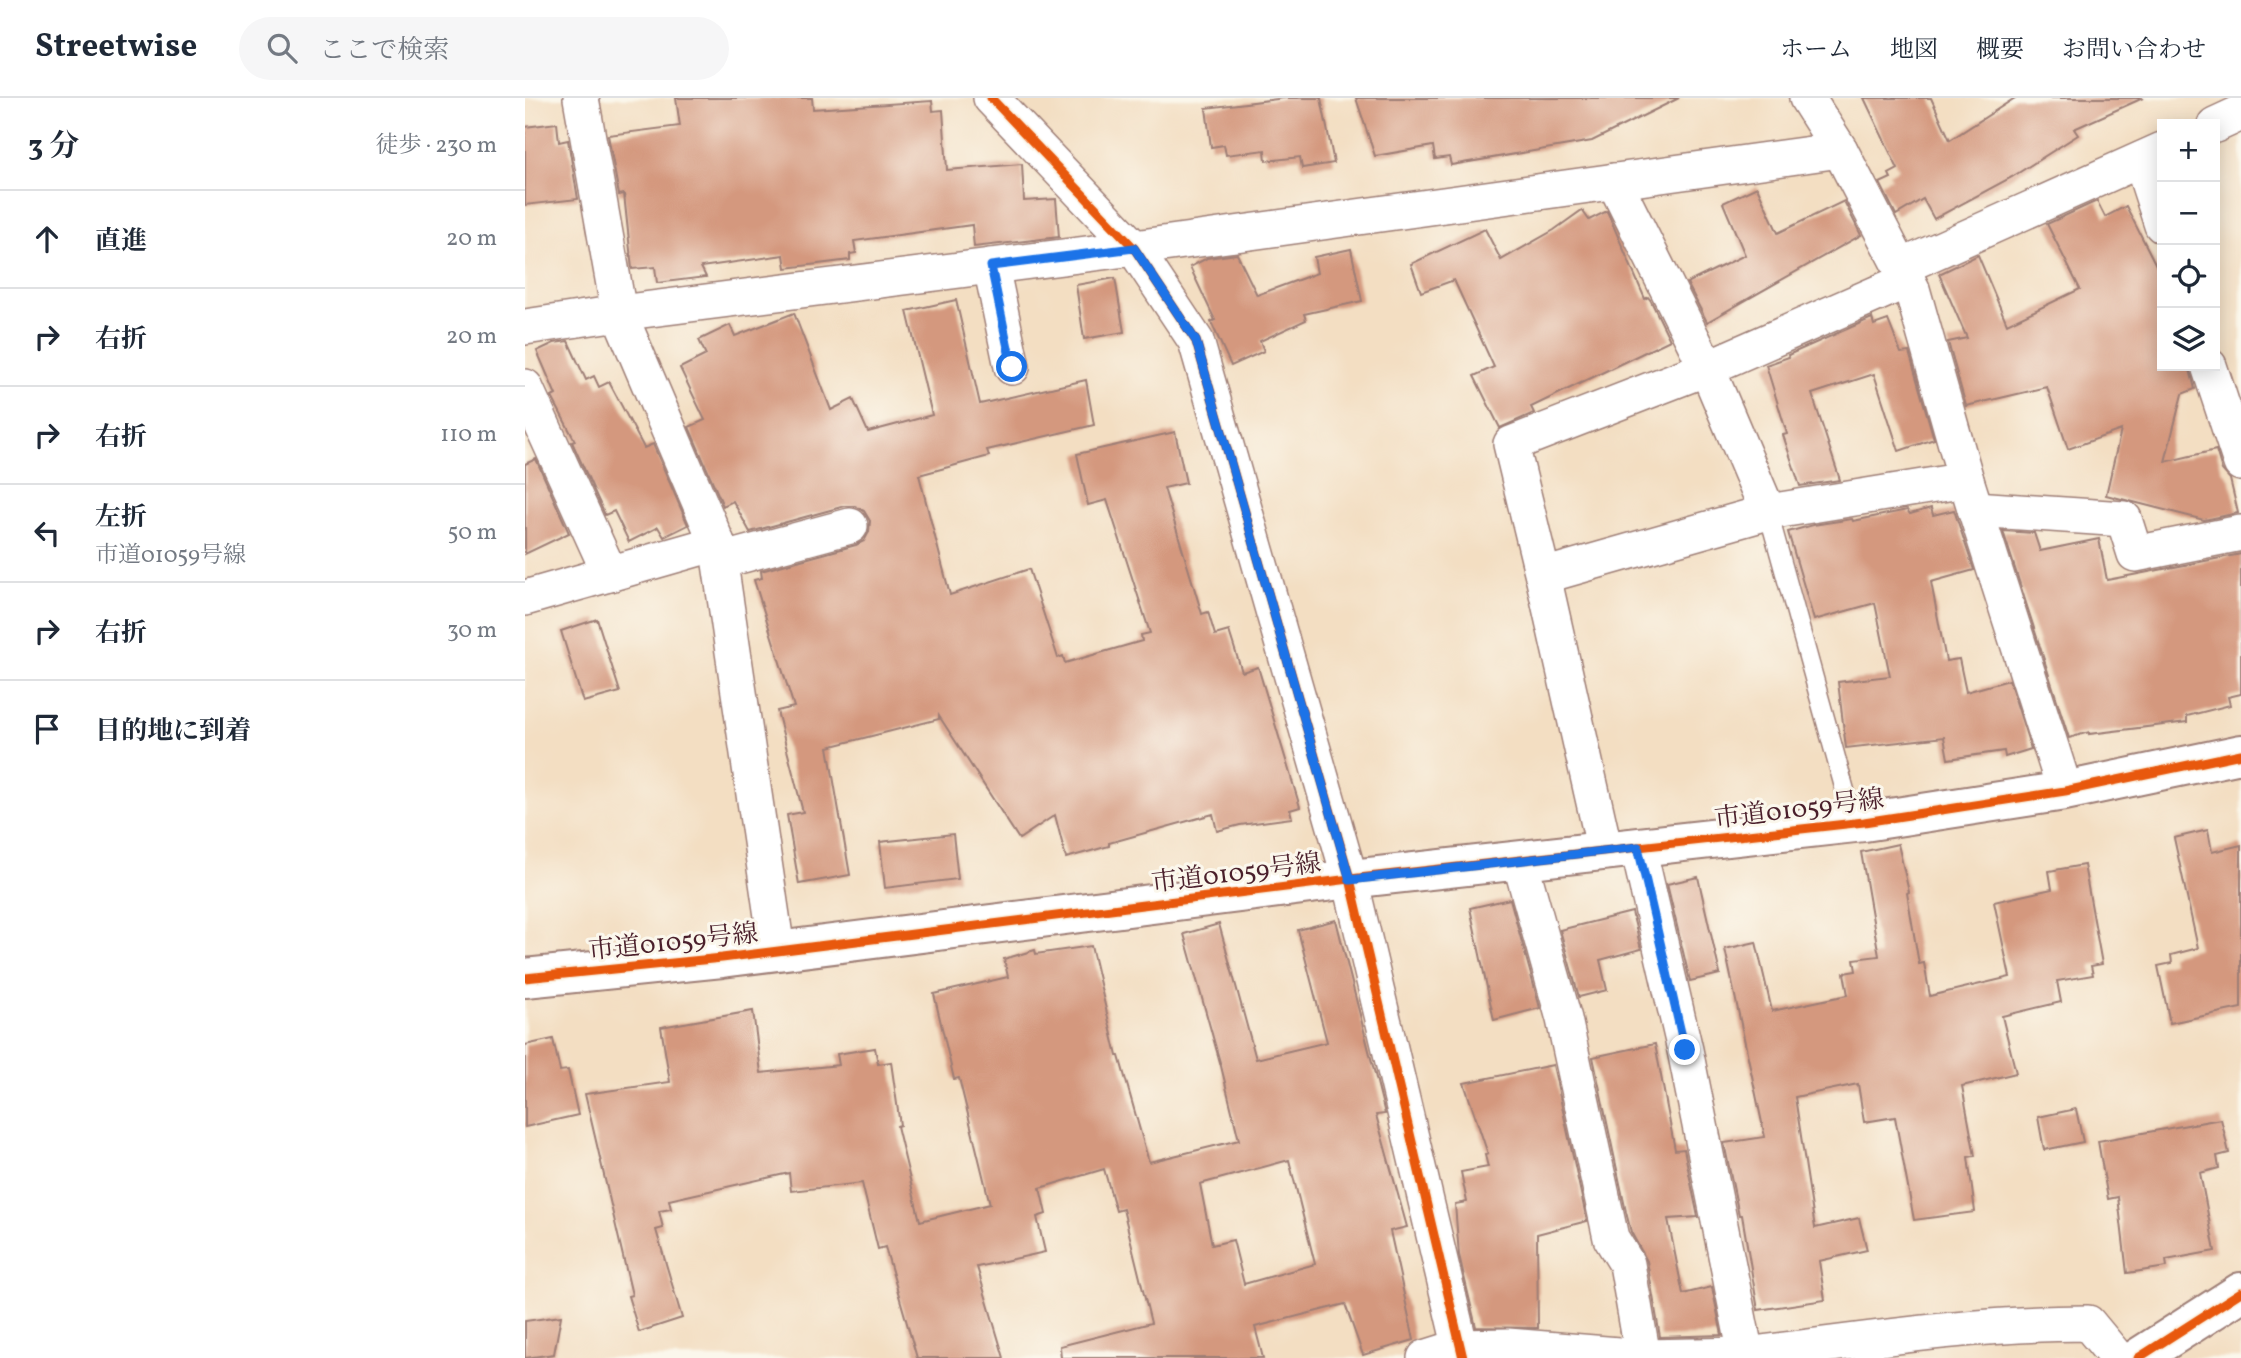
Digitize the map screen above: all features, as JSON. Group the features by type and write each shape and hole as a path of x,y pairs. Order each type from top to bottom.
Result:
{"street":[{"path":"581,98 619,313 719,552 778,950"},
{"path":"992,98 1134,248 1196,341 1350,880 1462,1352"},
{"path":"1807,98 1840,150 1912,289 1971,495 2065,791"},
{"path":"2220,123 2241,113"},
{"path":"525,327 1134,248 1840,150"},
{"path":"1746,1357 1685,1050 1622,849 1543,576 1511,444 1707,368 2151,155 2157,193"},
{"path":"1614,181 1707,368 1768,512"},
{"path":"991,266 1012,367"},
{"path":"2211,371 2241,463"},
{"path":"525,387 610,574"},
{"path":"1543,576 1768,512 1971,495 2124,519 2135,554 2241,533"},
{"path":"525,598 610,574 850,526"},
{"name":"市道01059号線","path":"525,978 1854,823 2065,791 2241,754"},
{"path":"1520,861 1564,1019 1611,1238 1627,1264 1643,1357"},
{"path":"2138,1358 2235,1304"},
{"path":"1425,1358 1508,1346 1643,1357 1746,1357 1905,1335 2039,1323 2088,1323 2117,1358"}],"lane":[{"path":"1768,512 1854,823"}],"building":[{"path":"676,98 812,98 813,109 932,101 933,111 943,110 947,170 1022,164 1024,201 1056,199 1059,237 974,247 972,225 854,241 856,253 850,254 850,260 786,268 784,255 701,267 706,277 657,283 655,267 632,269 624,194 619,195 608,135 680,126"},
{"path":"1285,98 1321,98 1334,163 1302,168 1300,157 1266,161 1265,150 1226,155 1224,145 1211,147 1206,108"},
{"path":"1356,98 1679,98 1592,141 1451,165 1449,157 1435,159 1433,146 1375,156"},
{"path":"1864,98 1931,98 1950,140 2015,98 2143,98 2074,129 2078,135 2012,177 1934,219 1923,199 1896,215 1880,183 1891,178 1889,174 1898,169"},
{"path":"557,123 559,142 568,140 578,199 525,205 525,127"},
{"path":"1757,187 1778,233 1844,201 1861,235 1707,322 1687,283 1745,255 1723,203"},
{"path":"2097,201 2105,217 2126,206 2157,267 2157,371 2190,371 2195,389 2182,394 2165,462 2216,450 2222,470 2230,479 2238,513 2204,520 2106,495 2121,430 2068,449 2047,387 1966,406 1948,342 1967,338 1939,274 1978,255 2007,324 2080,289 2047,224"},
{"path":"1582,210 1589,220 1607,211 1645,299 1648,297 1651,301 1670,340 1531,407 1534,413 1500,428 1474,376 1494,367 1454,280 1421,292 1411,264 1485,229 1501,260 1554,230"},
{"path":"1351,249 1362,301 1304,314 1306,320 1260,341 1264,351 1231,366 1211,322 1215,320 1190,267 1207,258 1237,254 1257,295 1317,273 1314,257"},
{"path":"1115,278 1124,332 1084,339 1076,285"},
{"path":"956,300 980,404 1086,380 1094,425 987,450 989,456 919,475 950,595 1029,569 1058,658 1063,656 1065,663 1142,641 1141,635 1150,633 1107,500 1088,505 1077,454 1175,432 1186,483 1164,488 1202,614 1208,612 1215,635 1229,631 1242,672 1258,667 1300,807 1290,810 1292,818 1217,831 1213,814 1066,858 1055,815 1019,839 939,716 939,719 828,747 850,875 799,884 787,815 803,812 777,711 794,707 754,580 762,578 761,571 864,541 869,532 870,521 864,511 855,506 845,506 750,532 733,501 723,506 689,427 705,420 680,368 706,355 699,340 730,325 735,336 794,313 831,410 853,399 868,432 932,415 907,311"},
{"path":"1872,318 1874,325 1888,320 1901,353 1909,352 1934,439 1899,451 1874,374 1812,394 1840,480 1800,486 1783,435 1787,434 1766,365"},
{"path":"568,341 586,380 594,376 599,387 609,382 644,448 653,444 688,525 664,537 658,527 629,542 614,511 605,515 572,442 575,441 552,397 556,395 537,351 554,343"},
{"path":"536,459 569,533 525,554 525,464"},
{"path":"1931,508 1933,515 1954,510 1974,570 1931,582 1946,661 1959,659 1966,692 2009,680 2031,749 2005,757 2004,751 1948,759 1944,737 1846,748 1838,682 1890,676 1875,603 1814,620 1788,532 1813,525 1853,521 1907,510 1910,514"},
{"path":"2003,531 2034,533 2040,551 2099,539 2107,580 2241,554 2241,694 2228,697 2230,705 2187,716 2187,722 2089,732 2069,738"},
{"path":"597,619 620,692 583,702 561,631"},
{"path":"2208,830 2212,852 2241,845 2241,1008 2170,1023 2158,966 2172,963 2171,955 2198,948 2174,838"},
{"path":"953,834 958,879 885,888 880,842"},
{"path":"1898,844 1909,892 1907,893 1919,964 1924,963 1930,996 2010,977 1994,902 2052,889 2049,871 2084,865 2102,964 2091,966 2093,975 2057,981 2061,1002 2002,1016 2016,1073 1962,1086 1975,1156 1968,1157 1975,1212 1914,1220 1895,1117 1864,1122 1858,1084 1795,1097 1815,1228 1859,1218 1867,1250 1819,1261 1825,1300 1758,1310 1742,1215 1739,1215 1724,1143 1765,1137 1725,949 1756,942 1772,1011 1848,995 1844,973 1856,971 1854,959 1879,956 1861,852"},
{"path":"1698,877 1720,974 1690,981 1667,884"},
{"path":"1510,899 1540,1008 1494,1020 1470,908"},
{"path":"1632,912 1641,949 1600,960 1607,990 1579,997 1560,930"},
{"path":"1336,920 1385,1114 1376,1115 1407,1227 1390,1231 1414,1340 1363,1355 1345,1304 1255,1327 1263,1358 1061,1358 1060,1346 1151,1323 1123,1209 1116,1211 1104,1169 1040,1188 1046,1214 1037,1217 1045,1252 977,1267 1004,1358 917,1358 885,1247 878,1249 862,1183 791,1191 789,1173 669,1200 671,1209 659,1211 663,1228 656,1230 682,1318 639,1332 628,1296 632,1295 585,1094 670,1082 661,1027 753,1011 761,1073 839,1065 837,1054 875,1048 878,1064 891,1062 900,1125 897,1126 920,1221 990,1204 959,1078 954,1079 934,994 1008,977 1004,959 1035,950 1036,954 1091,946 1117,1056 1149,1162 1239,1140 1184,934 1219,924 1256,1059 1327,1042 1298,930","holes":["1289,1160 1315,1264 1244,1284 1233,1240 1212,1245 1200,1184"]},
{"path":"553,1039 560,1071 568,1070 578,1115 525,1127 525,1045"},
{"path":"1655,1044 1675,1150 1684,1149 1698,1217 1668,1219 1683,1294 1712,1287 1722,1335 1660,1337 1647,1261 1631,1232 1626,1212 1593,1057"},
{"path":"1553,1065 1587,1221 1537,1234 1538,1328 1476,1327 1459,1255 1455,1204 1467,1202 1461,1172 1488,1167 1485,1155 1488,1154 1464,1083"},
{"path":"2076,1109 2083,1142 2044,1150 2038,1117"},
{"path":"2221,1119 2229,1153 2217,1156 2219,1168 2200,1173 2215,1251 2166,1260 2167,1267 2127,1273 2118,1197 2108,1199 2098,1141"},
{"path":"561,1316 554,1354 525,1358 525,1321"}],"cycle path":[{"path":"991,98 1134,248 1196,341 1350,879 1463,1358"},
{"path":"525,978 722,958 1350,879 1864,822 2065,791 2241,754"},
{"path":"2138,1358 2241,1292"}],"route":[{"path":"1012,367 991,266 1134,248 1196,341 1350,880 1638,847 1685,1050"}]}
